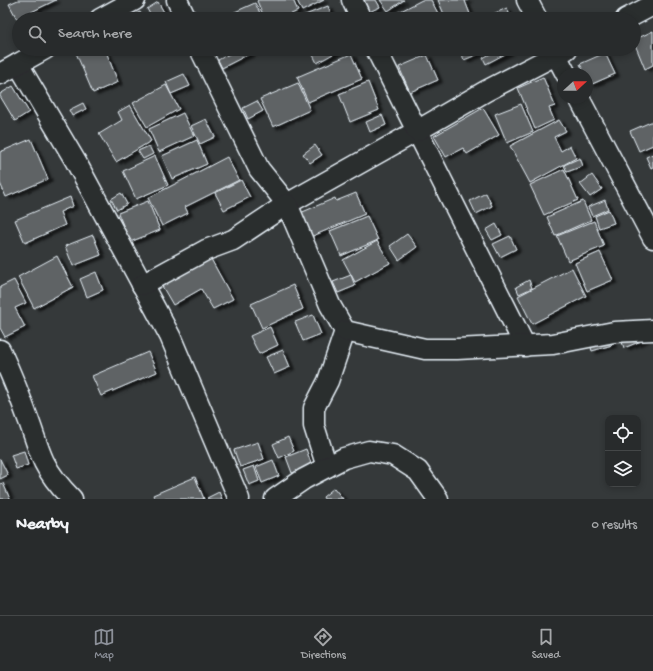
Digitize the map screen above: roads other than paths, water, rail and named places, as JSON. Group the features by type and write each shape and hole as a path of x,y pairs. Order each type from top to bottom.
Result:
{"street":[{"path":"113,12 135,0"},
{"path":"177,0 183,12"},
{"path":"352,0 358,12"},
{"path":"527,0 533,12"},
{"path":"640,12 653,5"},
{"path":"28,56 6,65 76,162 170,336 239,499"},
{"path":"203,56 259,169 287,204 330,305 345,331 425,349 456,349 553,344 614,332 653,330"},
{"path":"380,56 525,346"},
{"path":"142,285 206,250 233,240 287,204 550,56"},
{"path":"561,56 564,68"},
{"path":"582,104 653,238"},
{"path":"327,467 314,426 314,408 328,381 345,331"},
{"path":"1,357 12,377 44,463 72,499"},
{"path":"275,499 304,480 344,458 369,451 393,455 418,471 438,499"}]}
